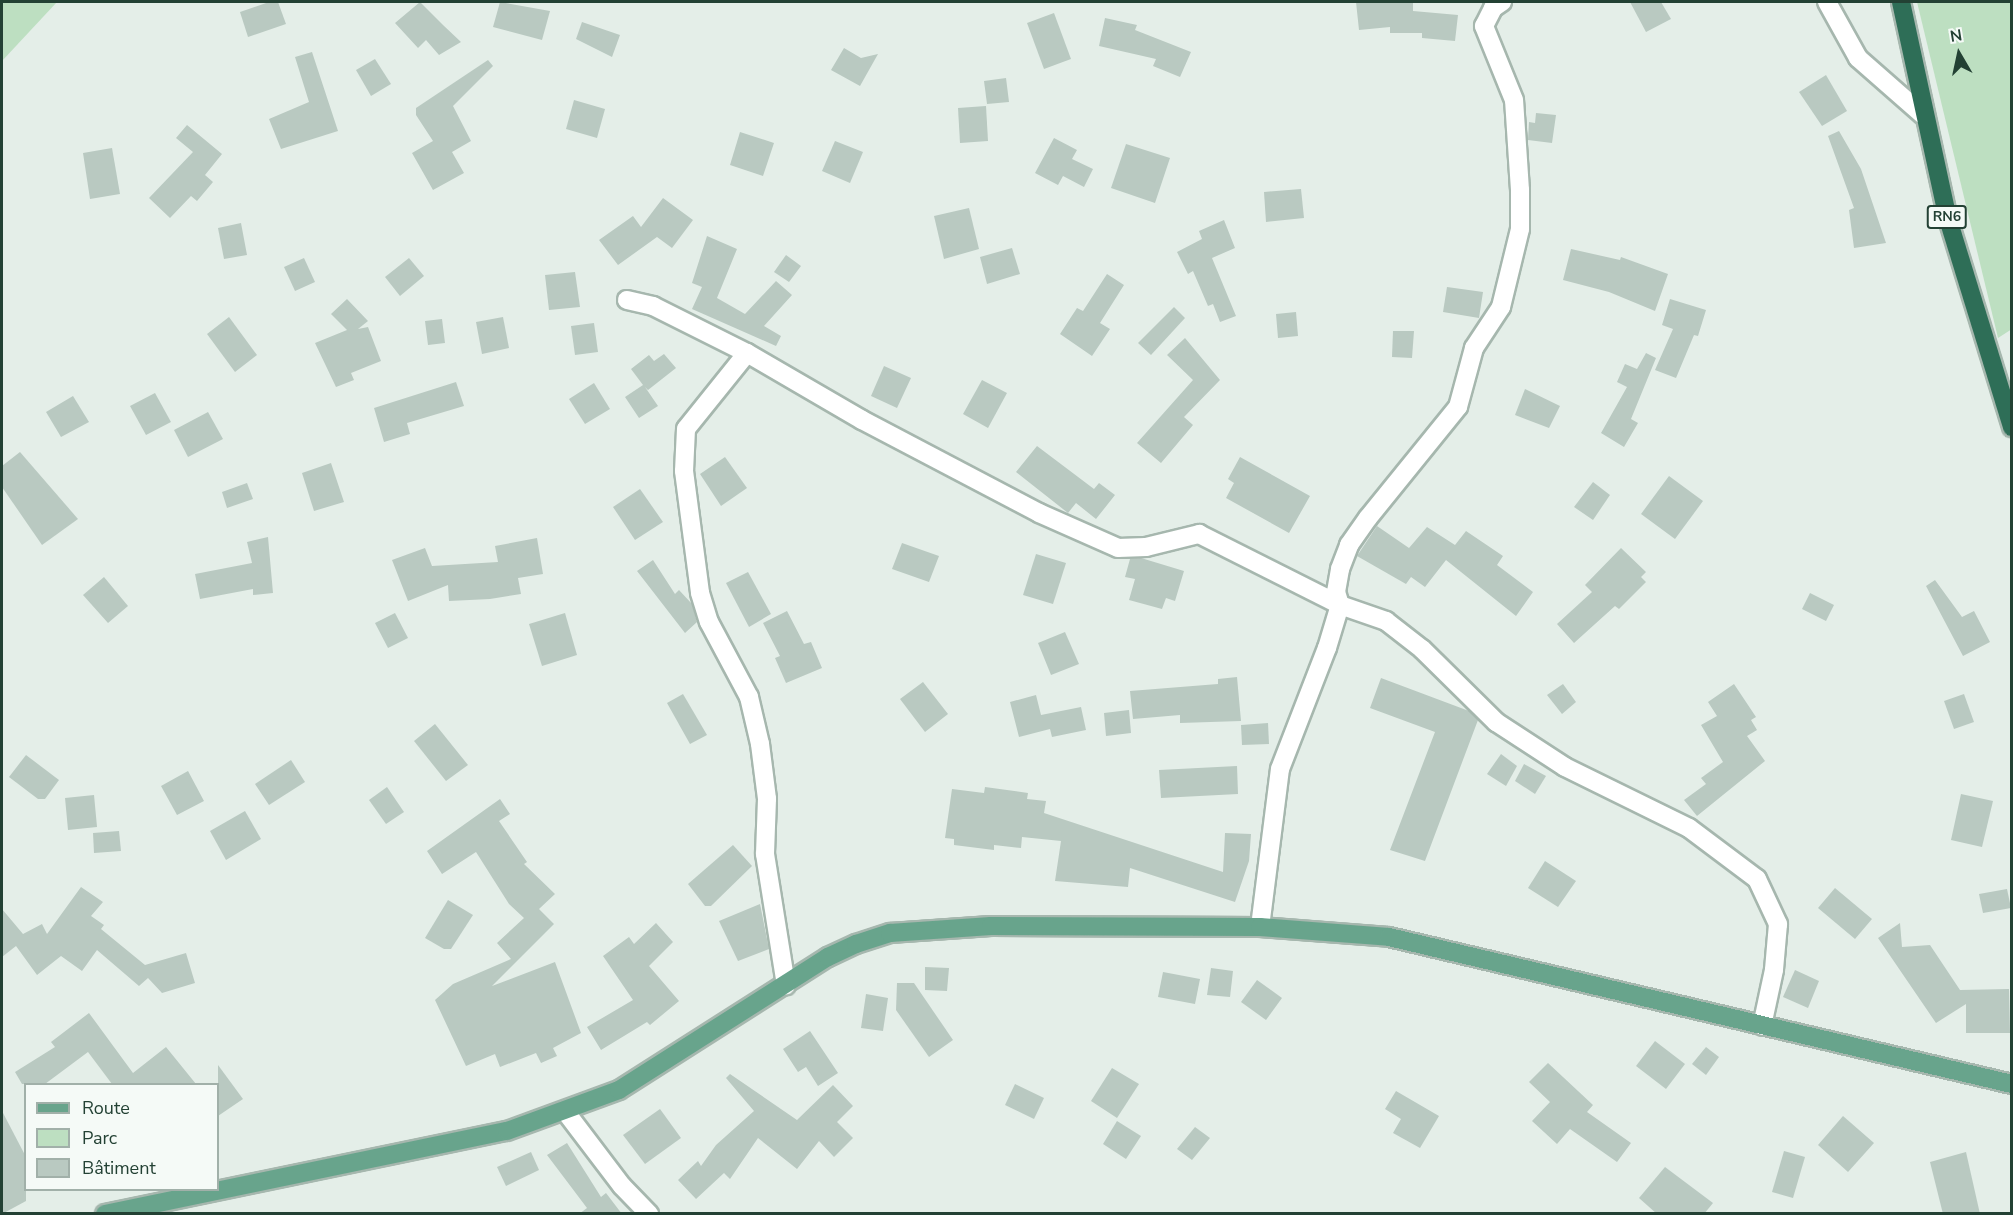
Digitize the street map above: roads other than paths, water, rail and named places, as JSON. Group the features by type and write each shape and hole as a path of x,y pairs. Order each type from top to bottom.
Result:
{"highway":[{"name":"RN6","path":"1901,2 1923,114 1961,268 2012,427"}],"main road":[{"path":"219,1190 507,1131 619,1090 828,957 890,933 991,926 1260,927 1389,937 2012,1084"},
{"path":"105,1214 216,1191"}],"street":[{"path":"1260,927 1280,769 1340,605 1336,592 1340,569 1349,545 1458,407 1474,348 1501,307 1520,229 1514,100 1484,26 1493,8 1502,2"},
{"path":"1827,2 1858,58 1923,114"},
{"path":"627,300 652,306 747,353 862,420 1039,513 1118,548 1146,547 1199,534 1340,605 1386,621 1422,649 1496,722 1565,767 1689,828 1757,879 1778,924 1774,970 1762,1026"},
{"path":"747,353 686,429 684,471 700,593 709,622 749,698 760,744 767,799 765,854 786,985"},
{"path":"565,1111 622,1186 649,1214"}]}
